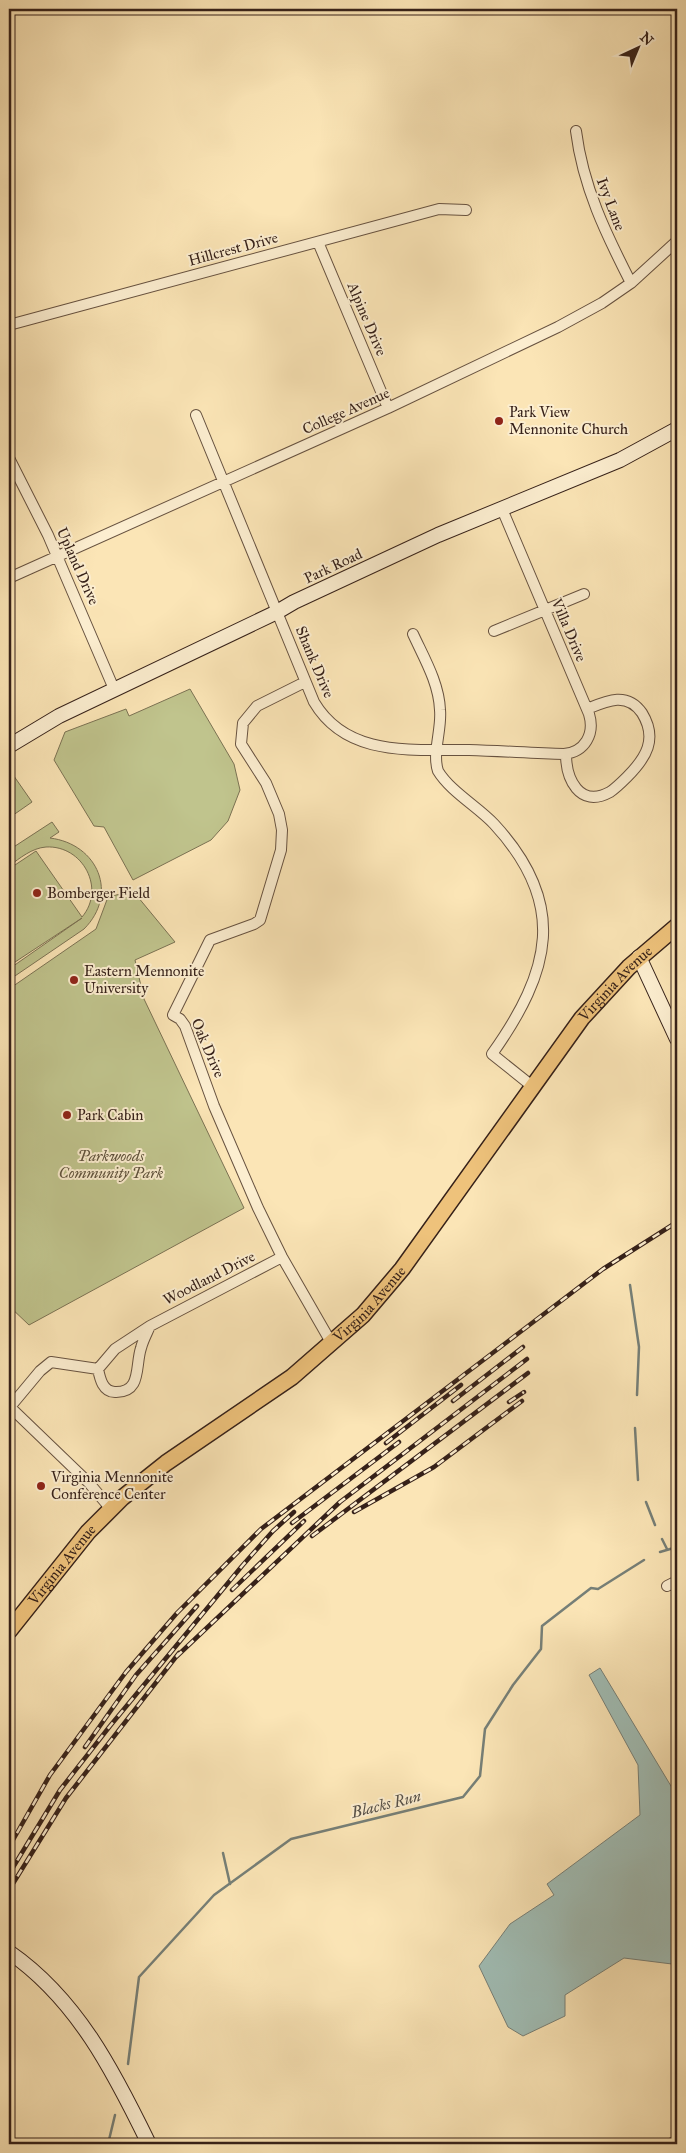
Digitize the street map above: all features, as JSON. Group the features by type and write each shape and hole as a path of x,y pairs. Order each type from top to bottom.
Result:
{"main road":[{"name":"Virginia Avenue","path":"9,1631 88,1532 110,1508 166,1463 272,1391 332,1344 363,1315 394,1278 582,1018 602,994 639,957 677,926"}],"street":[{"name":"Ivy Lane","path":"576,131 579,154 593,205 631,283"},
{"name":"Hillcrest Drive","path":"9,325 439,209 466,210"},
{"name":"College Avenue","path":"9,578 388,408 558,327 602,304 631,283 677,240"},
{"name":"Alpine Drive","path":"318,242 388,408"},
{"name":"Shank Drive","path":"196,415 306,682 322,713 333,725 350,737 380,747 566,754"},
{"name":"Park Road","path":"9,746 54,719 277,612 294,602 438,535 620,460 677,429"},
{"name":"Upland Drive","path":"9,458 58,556 114,689"},
{"name":"Villa Drive","path":"502,509 587,709 591,723 589,738 578,750 566,754"},
{"path":"494,631 584,594"},
{"path":"413,634 439,696 441,724 436,763 440,774 503,834 527,868 538,894 543,932 539,969 524,1003 492,1054 532,1086"},
{"name":"Oak Drive","path":"306,682 254,708 245,718 241,729 242,744 272,796 282,830 281,852 262,916 254,924 210,940 173,1015 180,1019 185,1026 234,1153 282,1258 332,1344"},
{"path":"566,754 567,774 573,785 584,793 596,796 615,789 646,756 650,743 649,730 637,706 628,701 615,699 587,709"},
{"path":"639,957 677,1039"},
{"name":"Woodland Drive","path":"98,1369 115,1349 150,1326 282,1258"},
{"path":"110,1508 89,1483 9,1407 40,1371 51,1362 98,1369 101,1383 111,1392 131,1389 137,1379 141,1347 150,1326"},
{"path":"667,1586 677,1581"},
{"path":"9,1952 50,1988 87,2031 114,2074 149,2144"},
{"path":"670,2144 677,2141"}],"green space":[{"path":"190,689 234,764 240,790 228,821 211,840 133,880 104,827 94,826 54,760 65,732 126,709 129,716"},
{"path":"9,769 32,802 9,818"},
{"name":"Bomberger Field","path":"52,822 59,832 50,838 67,842 91,860 98,873 101,886 100,901 95,915 84,929 9,980 9,969 82,918 9,966 9,869 36,851 82,917 89,906 92,894 91,882 87,871 71,853 59,848 46,847 36,849 9,866 9,850"},
{"name":"Parkwoods Community Park","path":"133,891 175,942 135,960 144,999 244,1208 29,1325 9,1306 9,989 96,929 108,897"}],"water":[{"path":"600,1668 677,1796 677,1961 672,1964 624,1958 565,1995 565,2016 523,2036 508,2027 479,1966 510,1924 554,1895 547,1884 640,1815 638,1765 589,1675"}],"waterway":[{"path":"630,1285 639,1347 637,1395"},
{"path":"635,1428 638,1480"},
{"path":"646,1502 655,1525"},
{"path":"662,1539 667,1549"},
{"name":"Blacks Run","path":"660,1552 677,1547"},
{"name":"Blacks Run","path":"128,2064 139,1977 214,1895 291,1839 463,1797 480,1776 485,1729 513,1685 541,1649 542,1626 591,1588 598,1589 644,1560"},
{"path":"223,1853 230,1884"},
{"name":"Blacks Run","path":"108,2144 115,2115"}],"railway":[{"path":"9,1847 50,1775 126,1672 177,1613 261,1529 603,1269 677,1222"},
{"path":"453,1401 523,1347"},
{"path":"176,1657 340,1502 527,1359"},
{"path":"312,1536 528,1373"},
{"path":"386,1443 461,1385"},
{"path":"509,1402 524,1392"},
{"path":"354,1512 434,1467 522,1401"},
{"path":"292,1523 399,1442"},
{"path":"9,1874 60,1790 110,1726 242,1566 273,1531 294,1512"},
{"path":"232,1590 304,1521"},
{"path":"85,1747 136,1675 197,1606"},
{"path":"9,1890 66,1798 179,1653"}],"place":[{"name":"Park View Mennonite Church","path":"499,421"},
{"name":"Bomberger Field","path":"37,893"},
{"name":"Eastern Mennonite University","path":"74,980"},
{"name":"Park Cabin","path":"67,1115"},
{"name":"Virginia Mennonite Conference Center","path":"41,1486"}]}
